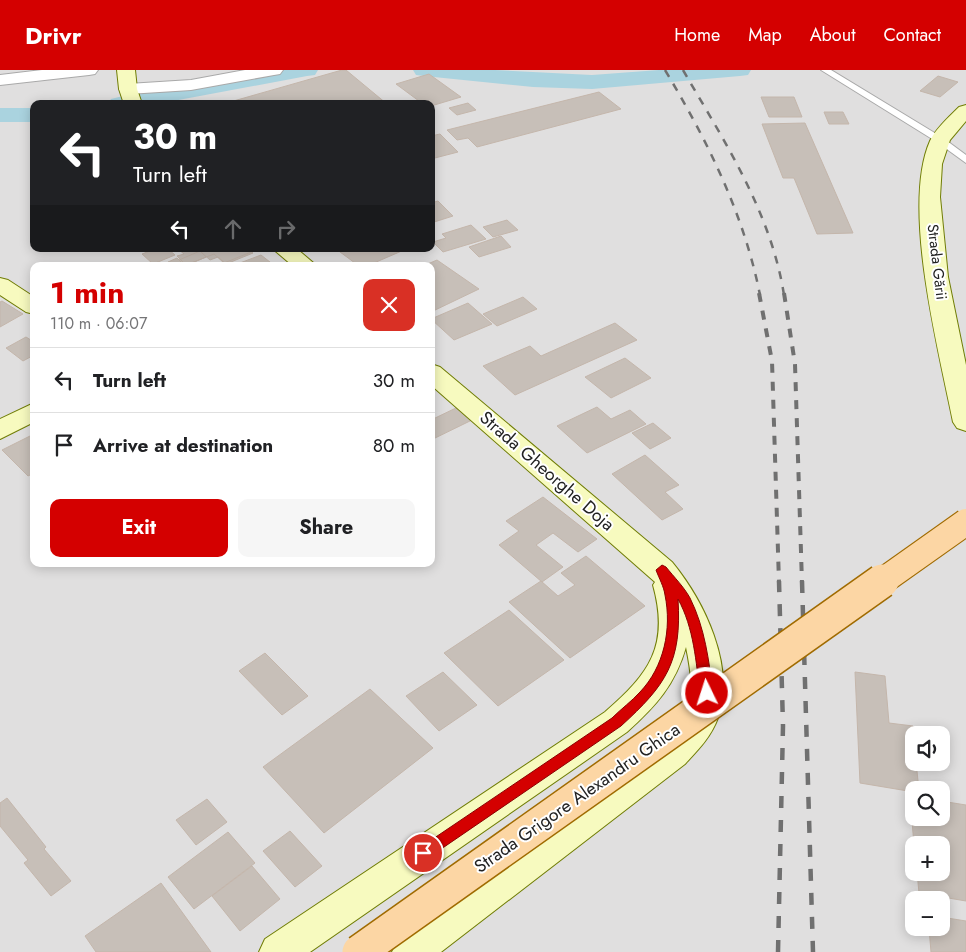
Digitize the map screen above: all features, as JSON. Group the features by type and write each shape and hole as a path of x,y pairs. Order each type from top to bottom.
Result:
{"main road":[{"path":"126,70 130,96"},
{"name":"Strada Gării","path":"966,111 940,140 933,164 930,203 936,274 966,422"},
{"path":"288,252 301,262"},
{"path":"0,285 30,304"},
{"name":"Strada Gheorghe Doja","path":"411,952 673,754 692,736 702,717 707,693 703,658 694,620 684,599 662,570 435,375"},
{"path":"0,430 30,413"},
{"name":"Strada Grigore Alexandru Ghica","path":"359,952 966,522"},
{"path":"278,952 616,722 645,696 662,673 671,647 674,626 672,595 662,570"}],"street":[{"path":"0,80 90,70"},
{"path":"130,96 274,70"}],"lane":[{"path":"825,70 940,140 966,160"}],"shaded area":[{"path":"0,70 966,70 966,952 0,952"}],"building":[{"path":"346,70 382,100 237,100"},
{"path":"429,74 461,97 435,105 435,100 418,100 396,84"},
{"path":"938,76 958,82 940,97 920,91"},
{"path":"599,92 621,109 477,147 468,138 457,140 447,130"},
{"path":"761,97 794,97 802,117 769,117"},
{"path":"468,103 476,110 457,115 449,108"},
{"path":"824,112 843,112 849,124 829,124"},
{"path":"805,123 853,233 817,234 794,178 783,178 762,124"},
{"path":"440,134 458,152 435,158 435,135"},
{"path":"438,201 453,216 435,222 435,202"},
{"path":"507,220 518,230 493,237 483,227"},
{"path":"471,225 486,239 443,252 435,244 435,241 446,238 442,234"},
{"path":"501,236 511,247 479,257 469,247"},
{"path":"147,252 172,252 175,255 158,262 151,262 142,254"},
{"path":"182,252 251,252 226,262 223,262 214,254 194,262 183,262 177,256 184,254"},
{"path":"198,252 201,252 206,257 194,262 181,262 179,260"},
{"path":"201,252 253,253 231,262 224,262 218,257 210,260"},
{"path":"340,252 399,252 376,262 354,262"},
{"path":"261,255 270,262 243,262"},
{"path":"177,258 181,262 168,262"},
{"path":"437,260 479,289 435,310 435,262 432,262"},
{"path":"523,297 537,309 497,326 483,314"},
{"path":"2,301 23,314 0,327 0,302"},
{"path":"468,303 492,324 454,340 435,323 435,317"},
{"path":"615,323 637,340 515,395 483,366 530,346 541,356"},
{"path":"26,337 30,340 30,357 23,361 6,348"},
{"path":"625,358 651,378 611,398 585,377"},
{"path":"458,407 472,420 435,438 435,418"},
{"path":"597,407 611,419 630,410 646,424 587,453 557,426"},
{"path":"653,423 671,438 650,449 632,433"},
{"path":"30,436 30,475 28,476 2,450"},
{"path":"645,455 679,485 665,492 683,509 662,520 612,474"},
{"path":"543,497 597,539 578,552 553,533 536,545 563,567 542,582 499,545 519,531 506,521"},
{"path":"586,556 645,606 570,658 509,602 541,581 558,596 575,585 561,573"},
{"path":"509,610 564,660 498,706 444,653"},
{"path":"265,653 308,696 282,715 239,671"},
{"path":"443,672 477,705 439,731 406,696"},
{"path":"855,672 885,676 889,723 913,726 905,726 905,771 917,771 918,781 905,781 905,790 860,783"},
{"path":"370,689 433,748 324,833 263,767"},
{"path":"7,798 46,847 44,849 71,881 51,896 24,863 28,860 0,826 0,803"},
{"path":"207,799 227,822 196,845 176,820"},
{"path":"950,802 966,805 966,901 950,898 950,891 919,891 918,881 950,881 950,836 913,836 912,826 950,826"},
{"path":"290,831 322,866 295,887 263,851"},
{"path":"228,832 255,863 194,909 168,877"},
{"path":"252,866 280,899 240,931 212,896"},
{"path":"161,883 211,952 96,952 85,936"},
{"path":"950,918 966,921 966,952 931,952 930,936 950,936"}],"waterway":[{"path":"141,100 307,70"},
{"path":"424,70 533,80 592,82 740,70"},
{"path":"0,115 30,115"}],"railway":[{"path":"665,70 695,123 722,178 744,236 760,295"},
{"path":"683,70 730,151 757,206 778,264 784,295"},
{"path":"759,293 772,361 779,583"},
{"path":"784,293 795,364 802,583"},
{"path":"778,952 783,726 779,581"},
{"path":"802,581 813,952"}],"route":[{"path":"423,853 616,722 645,696 662,673 671,647 674,626 672,595 662,570 684,599 694,620 706,676 707,693"}]}
